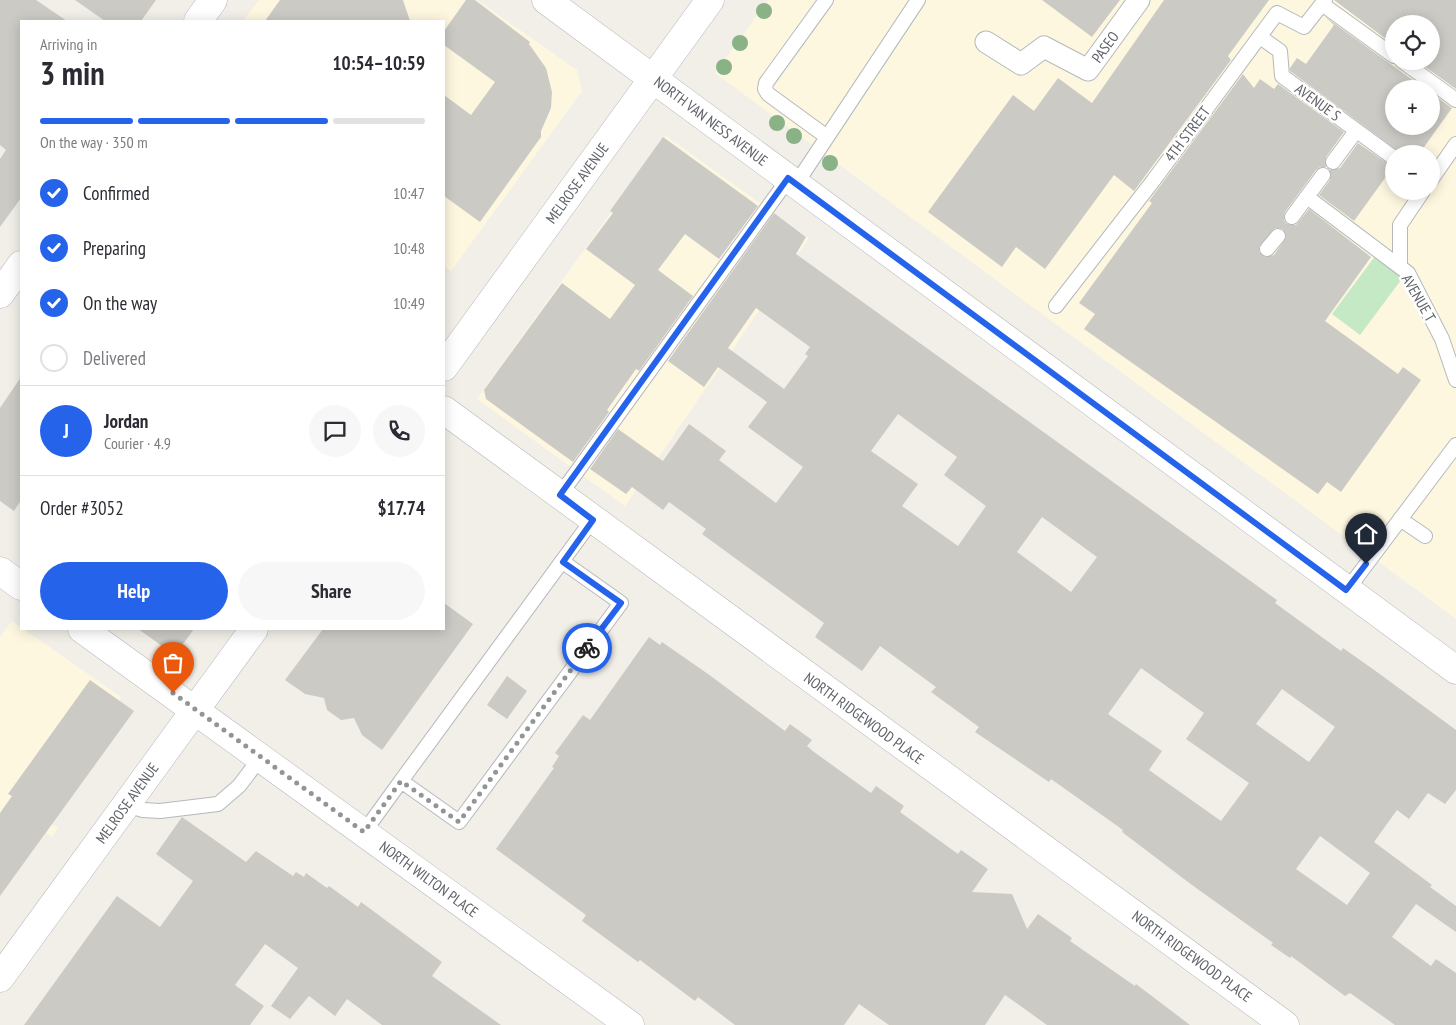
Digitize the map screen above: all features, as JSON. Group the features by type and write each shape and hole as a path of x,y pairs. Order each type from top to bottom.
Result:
{"street":[{"path":"199,20 213,0"},
{"name":"NORTH VAN NESS AVENUE","path":"546,0 1456,670"},
{"name":"MELROSE AVENUE","path":"445,365 710,0"},
{"name":"PASEO","path":"986,42 1021,64 1044,47 1088,70 1139,0"},
{"path":"0,294 20,266"},
{"name":"NORTH RIDGEWOOD PLACE","path":"445,411 1285,1025"},
{"path":"0,571 20,585"},
{"name":"NORTH WILTON PLACE","path":"83,630 630,1025"},
{"name":"MELROSE AVENUE","path":"0,978 253,630"}],"lane":[{"path":"826,0 766,83 765,89 768,94 827,137"},
{"path":"560,495 792,181 827,137 918,0"},
{"path":"1324,2 1385,49"},
{"name":"4TH STREET","path":"1056,306 1277,13 1304,27 1324,2"},
{"name":"AVENUE S","path":"1260,37 1280,51 1282,76 1385,152"},
{"path":"1414,70 1456,100"},
{"path":"1333,162 1356,131"},
{"path":"1440,167 1456,144"},
{"path":"1292,217 1324,175"},
{"path":"1307,197 1400,267"},
{"name":"AVENUE T","path":"1417,200 1400,225 1400,267 1408,273 1442,339 1456,380"},
{"path":"1268,249 1278,236"},
{"path":"1346,590 1456,446"},
{"path":"1400,519 1425,536"},
{"path":"364,832 593,520"},
{"path":"401,781 459,822 621,603 563,562"},
{"path":"126,805 143,810 160,811 218,804 239,786 261,757"}],"shaded area":[{"path":"259,0 477,0 577,70 582,91 451,271 445,267 445,20 244,20"},
{"path":"768,0 1456,0 1456,619 715,73"},
{"path":"666,136 809,238 625,506 477,399"},
{"path":"12,621 20,627 20,630 25,630 121,697 52,824 58,828 52,837 46,833 0,896 0,637"}],"green space":[{"path":"1376,255 1404,276 1360,335 1332,314"}],"building":[{"path":"0,0 36,0 66,20 20,20 20,199 0,227 0,159 6,150 0,145"},
{"path":"75,0 156,0 142,20 104,20"},
{"path":"280,0 403,0 410,20 266,20"},
{"path":"466,0 475,0 530,42 529,44 546,68 552,92 551,108 541,131 541,137 480,222 445,197 445,96 471,115 495,82 445,46 445,30"},
{"path":"1042,0 1120,0 1092,37"},
{"path":"1164,0 1269,0 1228,56 1231,60 1134,191 1114,175 1045,269 1016,247 1002,267 928,212 1013,95 1034,111 1058,78 1092,103"},
{"path":"1334,0 1456,0 1456,89 1430,70 1440,70 1440,15 1385,15 1385,38"},
{"path":"1324,16 1385,60 1385,70 1399,70 1413,80 1385,80 1385,135 1433,135 1425,145 1390,145 1290,71 1297,58 1306,64 1334,25"},
{"path":"1243,74 1254,88 1260,79 1274,89 1278,84 1344,132 1326,157 1326,167 1320,167 1316,170 1285,212 1284,220 1287,224 1296,225 1309,209 1371,257 1325,321 1398,374 1403,367 1421,380 1341,492 1327,482 1318,494 1084,329 1095,314 1079,303 1152,203 1149,201","holes":["1275,228 1283,229 1286,238 1274,255 1265,257 1259,252 1259,247"]},
{"path":"1440,99 1452,108 1440,125"},
{"path":"663,137 758,206 719,259 685,234 658,270 693,296 639,371 636,369 607,410 609,412 573,462 486,399 484,390 562,283 610,319 635,285 586,249 613,213 610,211"},
{"path":"1358,143 1385,162 1385,178 1354,221 1319,195 1330,180 1330,170 1340,168"},
{"path":"774,213 806,237 796,254 1277,600 1275,603 1341,651 1343,648 1456,730 1456,790 1445,804 1428,793 1409,819 1397,810 1374,842 1432,885 1430,887 1456,906 1456,932 1416,904 1392,937 1431,966 1436,959 1456,973 1456,1025 1395,1025 1350,993 1345,996 1291,956 1290,958 1271,945 1273,943 1192,885 1122,832 1123,830 1051,779 1049,782 975,732 979,727 931,692 936,687 880,646 862,671 815,637 824,623 702,534 706,529 669,502 663,510 632,487 626,494 590,469 618,429 663,461 689,424 726,451 719,460 776,503 803,467 748,427 767,402 718,367 704,387 668,361","holes":["756,308 810,347 805,354 808,356 784,389 728,348","898,414 957,457 944,475 986,506 958,546 902,506 918,484 871,451","1042,517 1097,557 1071,592 1017,552","1141,668 1204,713 1186,739 1249,783 1221,821 1149,770 1162,751 1108,714","1282,689 1335,727 1309,762 1256,724","1320,836 1370,873 1347,905 1296,869"]},
{"path":"20,378 20,502 14,511 0,501 0,408"},
{"path":"445,604 473,624 382,750 362,735 354,718 341,720 327,710 324,698 305,694 285,680 322,630 445,630"},
{"path":"139,630 193,630 175,655"},
{"path":"649,637 660,645 662,642 785,731 790,724 812,740 807,746 814,752 871,793 876,786 904,806 900,812 958,854 961,850 988,869 972,892 1012,894 1027,929 1038,914 1072,938 1070,941 1135,986 1136,984 1190,1025 1047,1025 1005,995 985,1025 889,1025 859,1004 844,1025 735,1025 698,997 695,1001 640,960 638,962 582,921 586,915 496,849 554,768 552,767 559,756 555,753 583,715 590,720"},
{"path":"507,676 527,691 507,719 487,705"},
{"path":"90,680 134,711 0,896 0,813 12,796 8,794"},
{"path":"182,817 246,862 256,851 293,876 296,872 304,877 306,873 327,888 329,886 358,907 361,902 442,962 432,976 501,1025 382,1025 347,999 335,1016 309,996 290,1019 271,1006 298,968 265,944 235,985 264,1006 250,1025 24,1025 117,896 160,927 193,881 156,854"}],"way so far":[{"path":"173,693 364,832 401,781 459,822 587,648"}],"route":[{"path":"587,648 621,603 563,562 593,520 560,495 737,253 788,178 1346,590 1366,564"}]}
